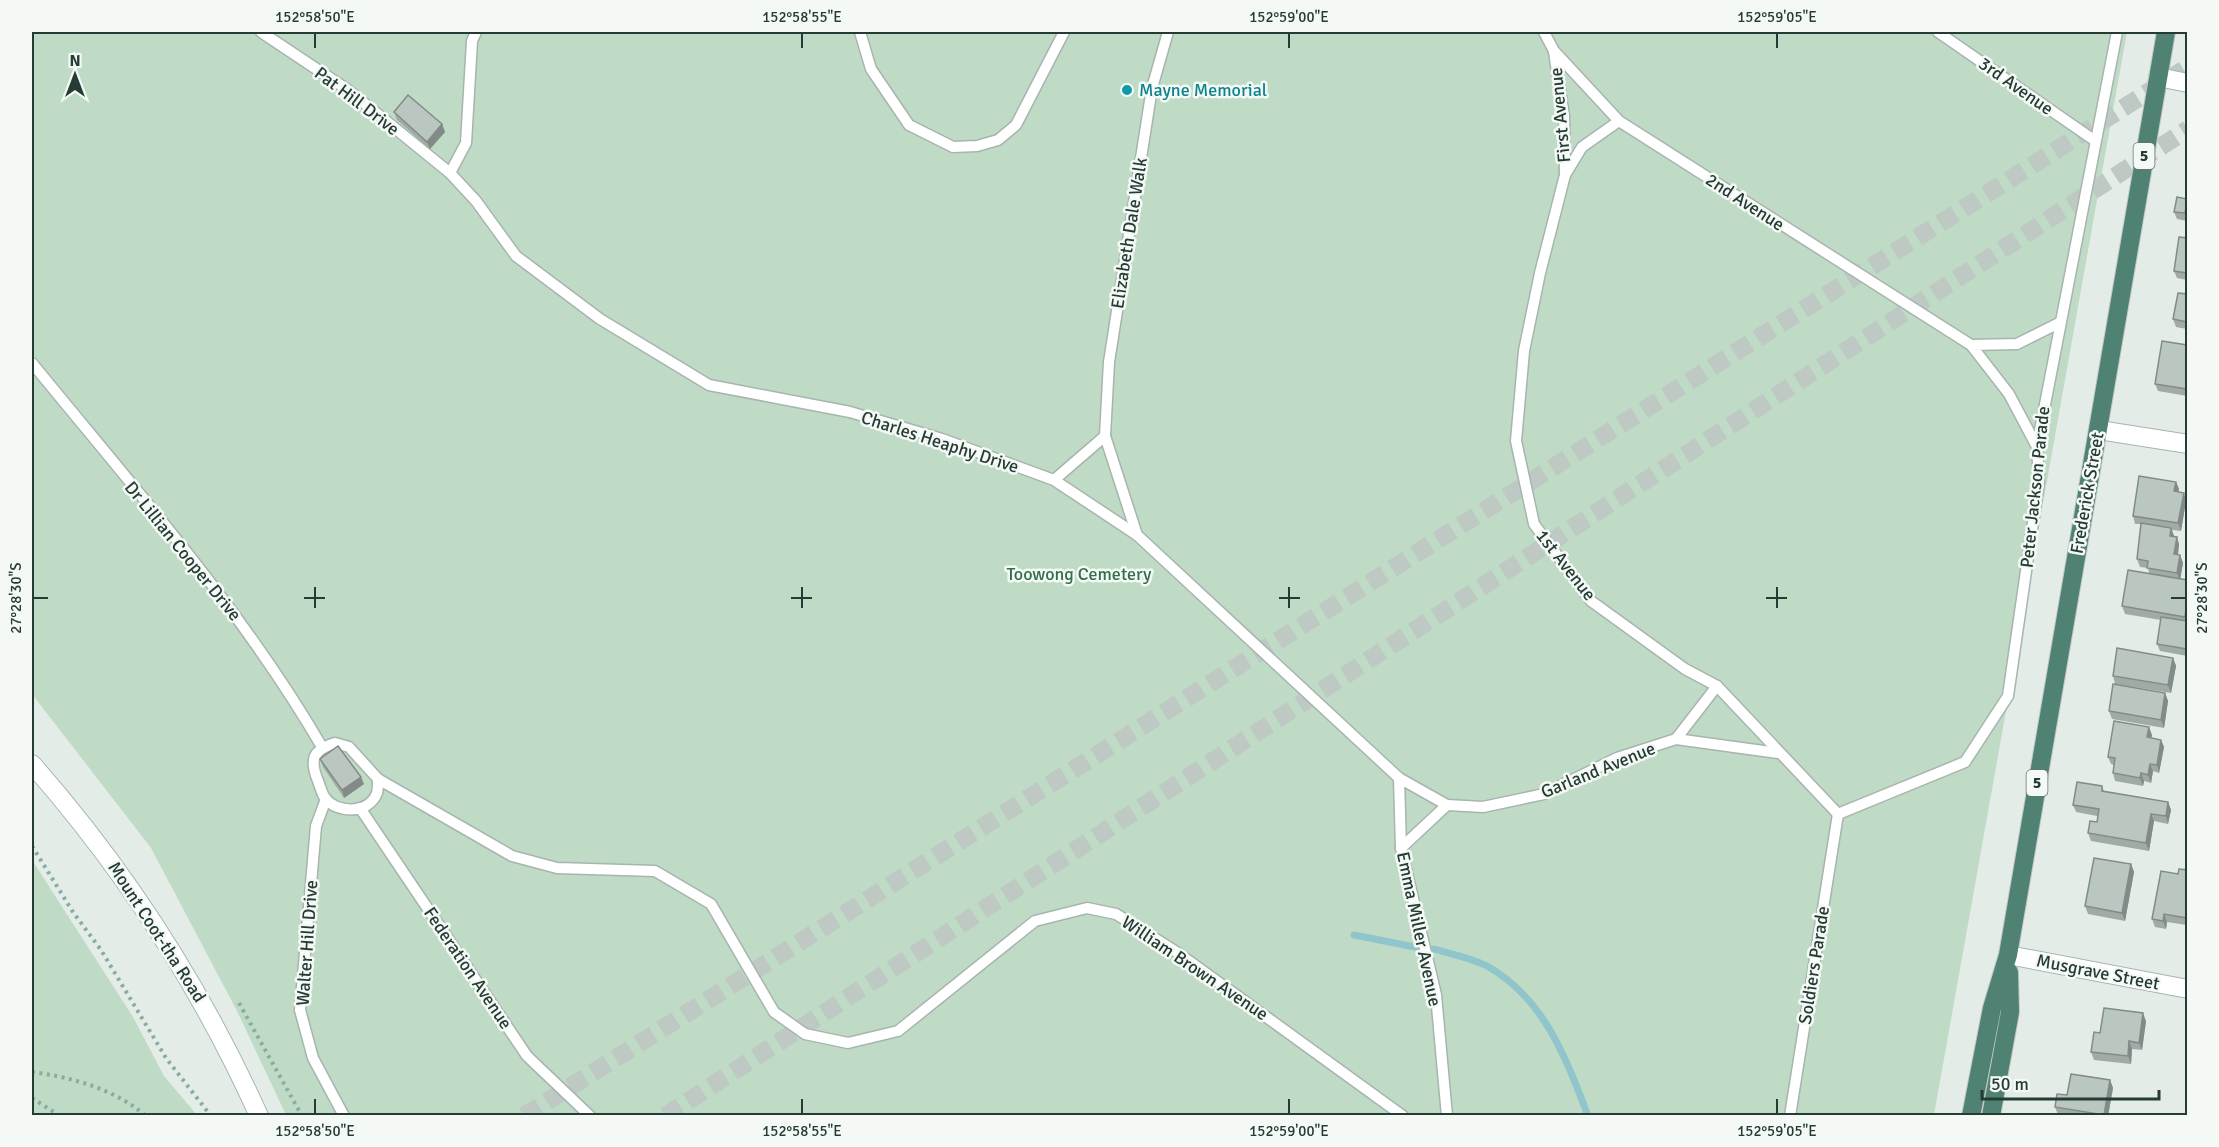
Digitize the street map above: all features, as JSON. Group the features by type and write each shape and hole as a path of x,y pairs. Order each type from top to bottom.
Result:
{"highway":[{"name":"Frederick Street","path":"1971,1116 1992,1008 2008,955 2166,32"},
{"name":"Frederick Street","path":"1991,1116 2010,1011 2008,955"}],"main road":[{"path":"2158,77 2187,83"},
{"path":"2099,430 2187,444"},
{"name":"Mount Coot-tha Road","path":"32,764 88,829 182,964 234,1060 259,1116"},
{"name":"Musgrave Street","path":"2008,955 2187,989"}],"lane":[{"name":"Pat Hill Drive","path":"261,32 348,90 450,173"},
{"path":"450,173 466,143 472,41 476,32"},
{"path":"860,32 871,69 909,125 953,147 977,146 998,140 1016,125 1064,32"},
{"name":"Elizabeth Dale Walk","path":"1105,436 1109,362 1150,100 1168,32"},
{"name":"2nd Avenue","path":"1545,32 1554,51 1619,122 1971,345"},
{"name":"3rd Avenue","path":"1938,32 2094,140"},
{"name":"Peter Jackson Parade","path":"1838,814 1965,762 2008,696 2039,481 2037,446 2094,140 2117,32"},
{"name":"First Avenue","path":"1554,51 1564,116 1565,175"},
{"name":"First Avenue","path":"1565,175 1582,147 1619,122"},
{"name":"Charles Heaphy Drive","path":"450,173 476,201 516,256 600,319 709,386 850,412 942,439 1054,480 1137,535 1399,778 1447,805"},
{"name":"1st Avenue","path":"1565,175 1540,273 1524,351 1516,441 1534,524 1591,601 1685,669 1718,686 1778,753 1838,814"},
{"path":"1971,345 2017,344 2059,323"},
{"path":"1971,345 2010,394 2037,446"},
{"name":"Dr Lillian Cooper Drive","path":"32,363 231,609 286,685 322,747"},
{"path":"1054,480 1105,436 1137,535"},
{"path":"1676,739 1718,686"},
{"path":"1676,739 1778,753"},
{"name":"Garland Avenue","path":"1447,805 1483,807 1544,794 1617,758 1676,739"},
{"path":"335,743 349,747 378,779 377,794 369,804 344,810 326,799 313,768 314,757 322,747 335,743"},
{"name":"Emma Miller Avenue","path":"1399,778 1401,848 1436,995 1447,1116"},
{"name":"William Brown Avenue","path":"378,779 512,856 557,868 655,871 711,904 774,1012 805,1034 849,1043 898,1031 1035,921 1087,908 1116,914 1178,953 1403,1116"},
{"name":"Walter Hill Drive","path":"326,799 316,826 300,1010 313,1058 344,1116"},
{"path":"1401,848 1447,805"},
{"name":"Federation Avenue","path":"360,808 527,1056 590,1116"},
{"name":"Soldiers Parade","path":"1790,1116 1838,814"}],"path":[{"path":"32,846 73,912 101,950 165,1058 211,1116"},
{"path":"238,1003 302,1116"},
{"path":"32,1072 60,1076 102,1090 133,1104 146,1116"},
{"path":"32,1098 60,1116"}],"green space":[{"name":"Toowong Cemetery","path":"32,32 2127,32 1934,1115 286,1115 237,1011 151,848 32,694"},
{"path":"32,860 133,1017 164,1076 197,1115 32,1115"}],"building":[{"path":"408,95 442,124 427,142 394,112"},
{"path":"2177,197 2187,199 2185,213 2174,212"},
{"path":"2179,237 2187,238 2187,273 2174,271"},
{"path":"2178,293 2187,294 2187,322 2173,319"},
{"path":"2162,341 2187,345 2187,389 2155,384"},
{"path":"2139,476 2176,482 2174,491 2184,493 2178,523 2133,516"},
{"path":"2141,523 2171,528 2170,536 2177,537 2174,554 2180,555 2177,573 2147,568 2148,561 2137,559"},
{"path":"2128,570 2187,580 2185,617 2122,606"},
{"path":"2161,617 2187,621 2187,649 2157,644"},
{"path":"2117,648 2173,658 2168,685 2113,676"},
{"path":"2113,684 2165,693 2161,720 2109,711"},
{"path":"2114,721 2149,727 2147,737 2161,740 2157,765 2150,764 2148,775 2141,773 2140,778 2113,773 2115,758 2108,757"},
{"path":"338,746 361,777 342,790 320,759"},
{"path":"2077,782 2102,786 2102,791 2168,802 2166,816 2151,814 2146,843 2088,833 2090,821 2097,822 2099,809 2073,805"},
{"path":"2094,858 2131,864 2122,913 2085,906"},
{"path":"2179,869 2187,870 2187,918 2164,914 2163,921 2152,919 2161,871 2178,874"},
{"path":"2104,1008 2143,1013 2139,1043 2129,1041 2128,1056 2091,1052 2094,1032 2100,1033"},
{"path":"2071,1074 2110,1080 2104,1115 2055,1107 2057,1094 2067,1095"}],"waterway":[{"path":"1354,935 1415,947"},
{"path":"1434,949 1468,958 1487,966 1507,979 1524,995 1551,1031 1588,1116"}],"tunnel":[{"path":"524,1116 2188,67"},
{"path":"665,1116 2188,129"}],"place":[{"name":"Mayne Memorial","path":"1127,90"}]}
